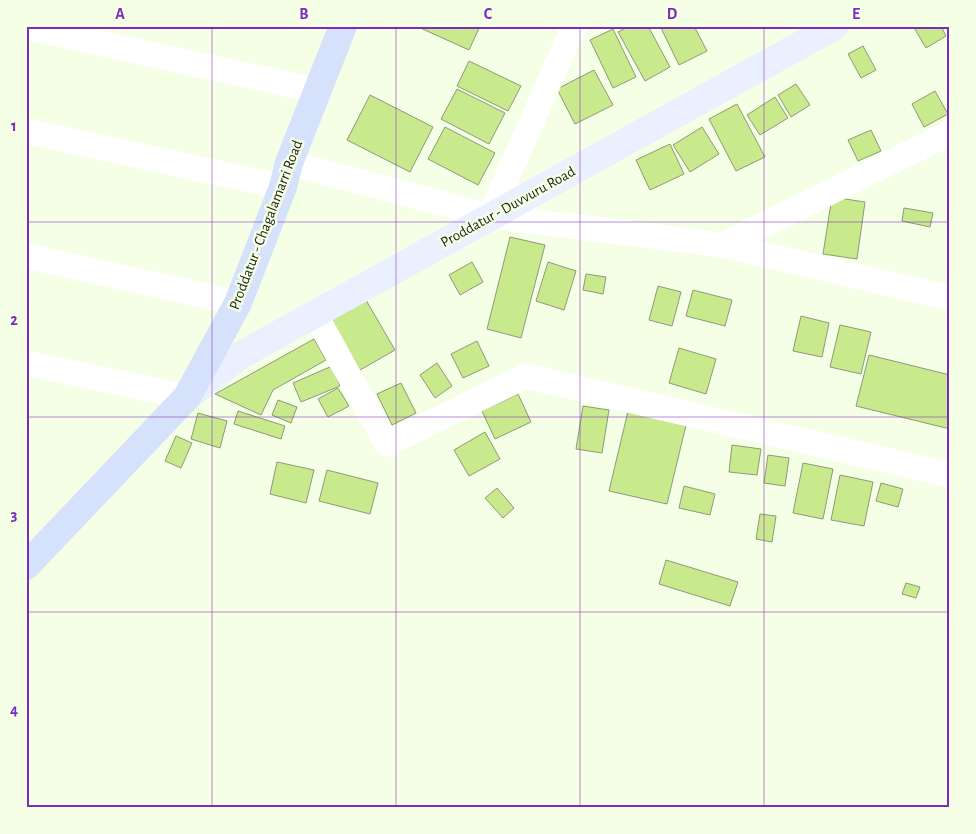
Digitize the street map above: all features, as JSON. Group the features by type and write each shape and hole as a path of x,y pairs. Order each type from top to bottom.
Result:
{"main road":[{"name":"Proddatur - Chagalamarri Road","path":"26,566 187,397 238,303 343,26"},
{"name":"Proddatur - Duvvuru Road","path":"187,397 241,355 835,26"}],"street":[{"path":"490,216 574,26"},
{"path":"26,27 319,91"},
{"path":"26,131 286,175 490,216 723,246 950,298"},
{"path":"723,246 950,133"},
{"path":"26,256 238,303"},
{"path":"315,314 387,444 526,376 950,475"},
{"path":"26,363 187,397"}],"building":[{"path":"416,26 480,26 469,50"},
{"path":"629,26 648,26 670,67 645,81 618,32"},
{"path":"660,26 694,26 707,51 679,65"},
{"path":"913,26 941,26 946,36 926,48"},
{"path":"613,29 636,77 613,88 590,40"},
{"path":"863,46 876,70 861,78 848,54"},
{"path":"469,61 521,86 508,111 457,86"},
{"path":"594,70 613,105 575,124 557,89"},
{"path":"796,84 810,105 791,117 778,95"},
{"path":"457,89 505,113 489,144 441,119"},
{"path":"935,91 948,114 924,127 912,104"},
{"path":"370,95 433,127 410,172 347,140"},
{"path":"775,97 788,118 760,135 747,115"},
{"path":"737,104 765,157 736,171 709,119"},
{"path":"445,127 495,153 478,185 428,159"},
{"path":"702,127 719,154 690,172 673,145"},
{"path":"871,130 881,151 858,161 848,140"},
{"path":"670,144 684,174 650,190 636,160"},
{"path":"832,197 865,202 857,259 823,254"},
{"path":"904,208 933,213 930,227 902,221"},
{"path":"510,237 545,245 521,338 487,329"},
{"path":"472,262 483,282 460,295 449,275"},
{"path":"548,262 576,271 564,310 536,301"},
{"path":"586,274 606,277 603,294 583,290"},
{"path":"658,286 681,292 672,326 649,320"},
{"path":"693,290 732,300 725,326 686,316"},
{"path":"366,300 395,350 360,370 331,320"},
{"path":"801,316 829,323 822,357 793,351"},
{"path":"840,325 871,332 861,374 830,367"},
{"path":"314,339 326,360 273,390 261,415 215,394"},
{"path":"477,341 489,366 463,378 451,354"},
{"path":"679,348 716,359 706,394 669,383"},
{"path":"869,355 950,375 950,429 856,406"},
{"path":"437,363 452,386 435,398 420,375"},
{"path":"332,366 340,386 301,402 293,383"},
{"path":"401,383 416,413 392,425 377,394"},
{"path":"338,388 349,406 328,417 318,399"},
{"path":"518,394 531,422 495,439 482,411"},
{"path":"278,400 297,407 291,423 272,415"},
{"path":"583,406 609,410 602,453 576,449"},
{"path":"629,407 687,421 667,504 609,491"},
{"path":"238,411 285,426 281,439 234,424"},
{"path":"198,413 227,421 220,448 191,439"},
{"path":"485,432 500,459 469,476 454,450"},
{"path":"176,436 192,443 181,468 165,461"},
{"path":"732,445 761,449 757,475 729,472"},
{"path":"768,455 789,458 785,486 764,483"},
{"path":"277,462 314,470 306,503 270,494"},
{"path":"803,463 833,469 823,519 793,513"},
{"path":"327,470 378,483 370,514 319,501"},
{"path":"840,475 873,482 864,526 831,520"},
{"path":"881,483 903,489 898,507 876,501"},
{"path":"684,486 715,494 710,515 679,508"},
{"path":"497,488 514,508 503,518 485,498"},
{"path":"760,514 776,516 772,542 756,539"},
{"path":"666,560 738,582 730,606 659,584"},
{"path":"906,583 920,587 916,598 902,594"}]}
